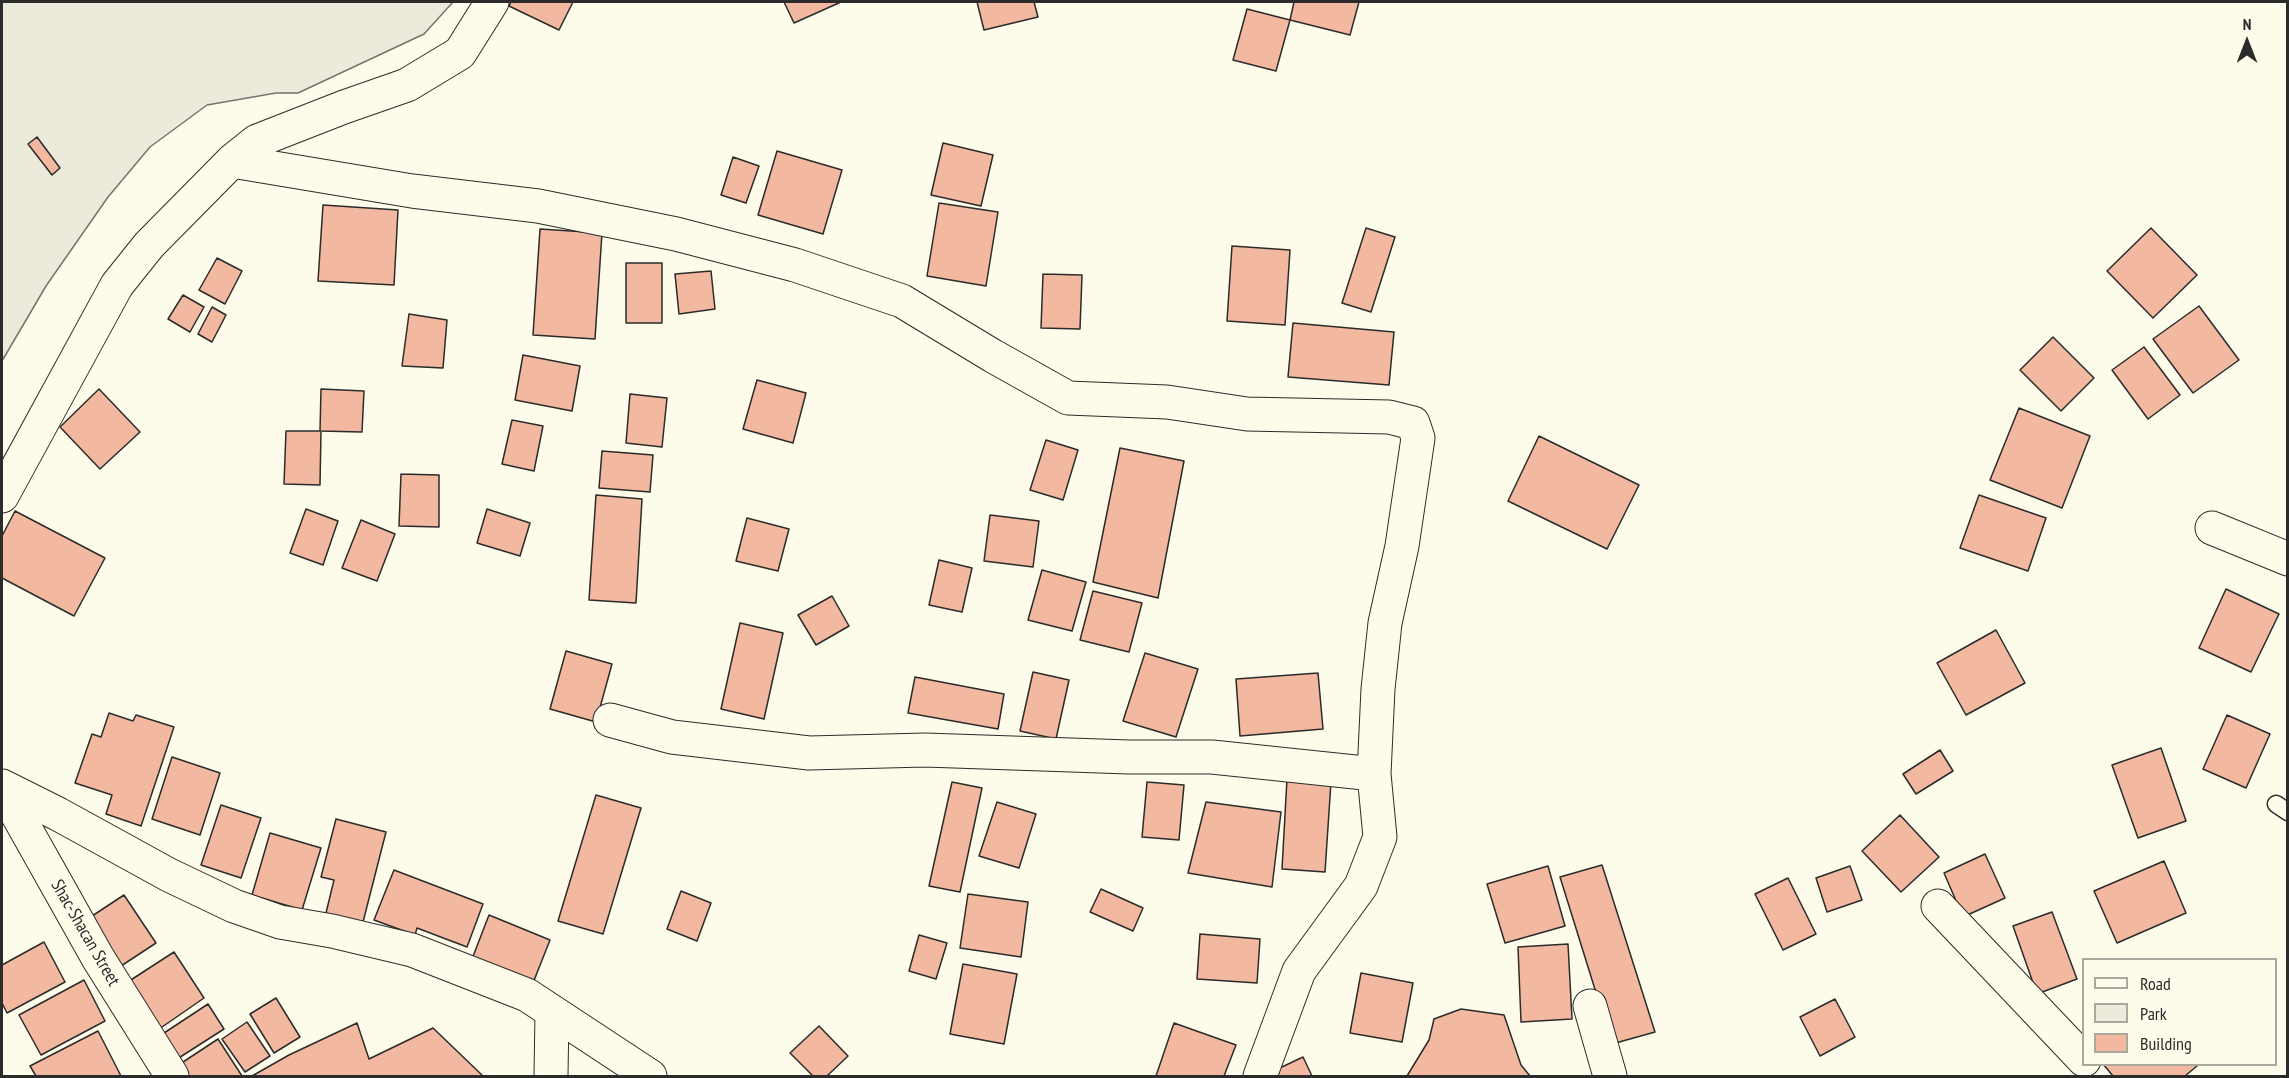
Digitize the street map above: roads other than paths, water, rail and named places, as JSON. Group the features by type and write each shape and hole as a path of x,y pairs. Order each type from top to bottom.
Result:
{"street":[{"path":"2,496 117,285 149,245 232,161 257,141 407,85 460,53 492,2"},
{"path":"232,161 412,190 538,206 676,234 795,265 902,301 1068,398 1167,402 1247,414 1389,417 1413,423 1418,438 1402,546 1385,623 1378,689 1374,774 1380,837 1361,886 1299,971 1260,1077"},
{"path":"2212,528 2288,559"},
{"path":"610,720 672,737 810,753 925,750 1129,757 1212,757 1374,774"},
{"path":"2,787 58,814 169,875 234,906 280,922 332,931 412,950 527,995 650,1077"},
{"name":"Shac-Shacan Street","path":"2,787 166,1074"},
{"path":"1938,906 2082,1058"},
{"path":"1590,1006 1610,1077"},
{"path":"551,1077 560,1017"},
{"path":"560,1017 567,1077"}]}
